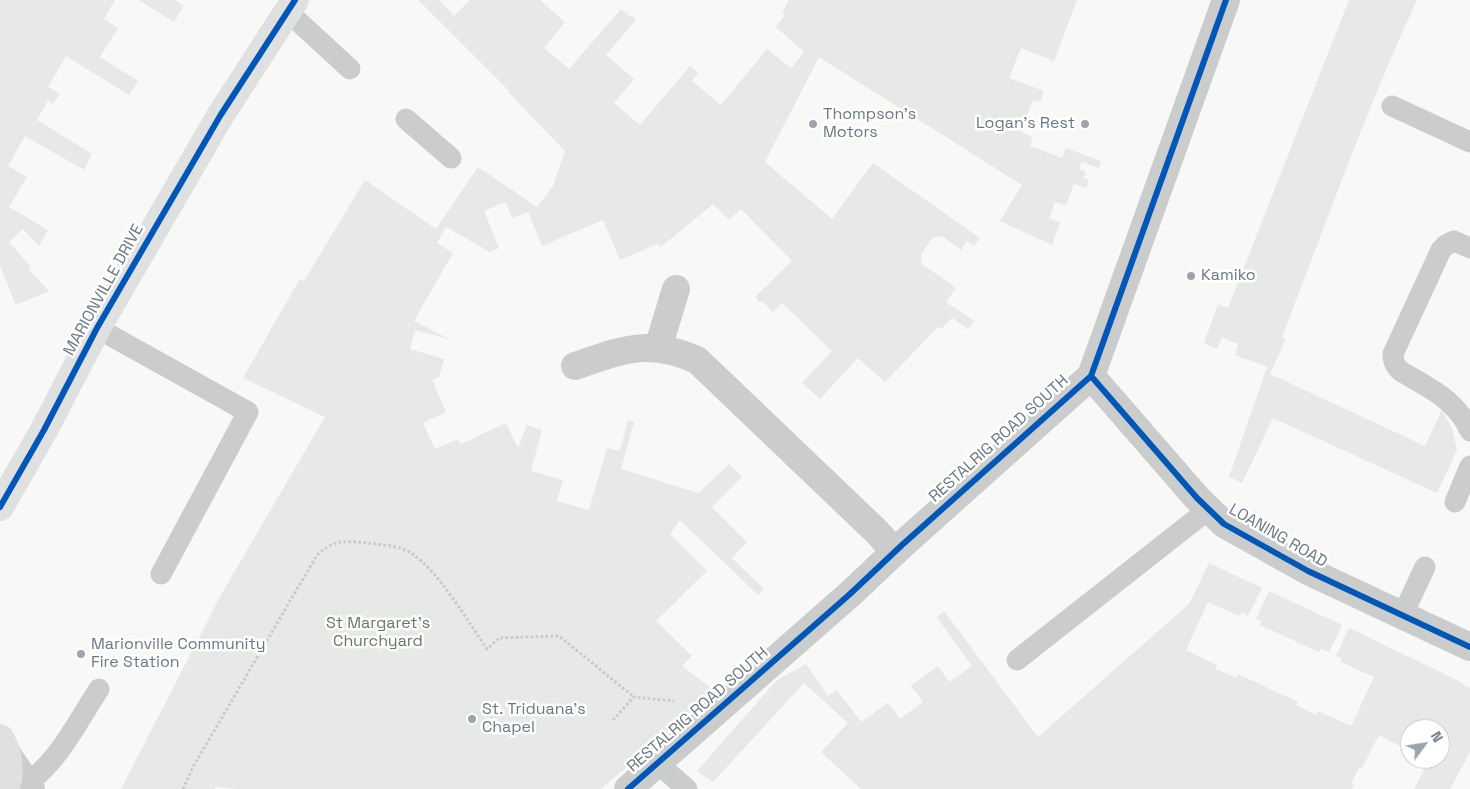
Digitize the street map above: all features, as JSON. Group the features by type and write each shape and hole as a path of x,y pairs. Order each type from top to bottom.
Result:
{"street":[{"name":"RESTALRIG ROAD SOUTH","path":"628,789 835,607 1091,376 1226,0"},
{"name":"MARIONVILLE DRIVE","path":"0,507 44,430 97,328 237,90 291,6"},
{"path":"658,348 676,289"},
{"path":"575,366 627,349 658,348 678,352 702,365 895,552"},
{"name":"LOANING ROAD","path":"1091,376 1224,524 1308,571 1470,647"},
{"path":"4,746 9,770 21,788"}],"lane":[{"path":"291,6 350,69"},
{"path":"1392,106 1470,142"},
{"path":"406,119 451,158"},
{"path":"1470,248 1454,241 1441,250 1393,354 1393,360 1397,368 1402,372 1449,401 1462,414 1470,431"},
{"path":"97,328 248,412 161,574"},
{"path":"1455,502 1470,466"},
{"path":"1017,660 1209,509"},
{"path":"1402,616 1425,567"},
{"path":"21,788 55,756 99,688"},
{"path":"657,764 687,789"}],"path":[{"path":"183,789 193,767 317,555 328,545 342,540 395,546 411,553 432,570 487,649 499,638 559,636 634,697 677,701"},
{"path":"613,720 634,697"}],"green space":[{"path":"0,0 115,0 104,19 118,28 100,57 138,81 129,95 66,56 48,87 60,94 53,104 48,100 37,120 92,154 84,170 25,136 8,166 27,177 9,207 48,230 39,246 23,229 9,242 31,267 29,270 49,291 16,305 0,266"},
{"path":"139,0 175,0 184,6 174,22"},
{"name":"St Margaret's Churchyard","path":"418,0 439,0 454,16 470,0 540,0 565,22 544,48 569,69 621,9 636,20 606,55 634,79 614,103 640,125 690,66 698,73 692,81 721,105 767,49 791,68 804,52 776,27 785,15 782,13 789,0 1077,0 1054,61 1021,48 1009,78 1044,91 1040,102 1033,100 1021,132 1033,137 1030,146 1062,158 1066,148 1101,161 1099,168 1081,162 1079,169 1086,172 1083,178 1089,180 1086,188 1074,184 1066,205 1055,202 1049,218 1060,222 1052,245 1000,221 1022,185 819,57 765,162 832,219 873,163 980,238 974,246 967,241 961,250 942,236 932,238 921,255 922,264 956,288 946,302 974,321 968,329 952,318 941,329 938,327 885,382 858,358 820,399 802,383 832,351 782,303 773,312 755,297 792,261 741,209 729,220 713,204 661,247 657,244 620,260 603,220 542,246 528,212 512,218 506,202 484,211 499,248 490,252 446,227 437,243 453,253 414,321 449,339 415,330 410,349 444,359 439,377 432,380 446,412 423,423 435,449 458,439 461,444 506,423 518,448 527,425 542,430 531,471 563,480 557,501 589,510 607,448 620,451 628,420 634,422 621,469 699,493 729,464 742,477 712,507 747,542 732,558 764,589 758,595 680,520 670,534 707,571 656,621 692,656 682,666 715,691 601,789 237,789 215,787 215,789 121,789 222,593 325,417 243,378 300,279 304,281 365,180 436,229 478,167 537,207 553,186 565,151 509,91"},
{"path":"1349,0 1417,0 1364,124 1283,334 1282,337 1286,339 1270,374 1425,446 1442,410 1452,429 1457,450 1437,493 1273,418 1242,483 1229,477 1267,367 1235,355 1238,344 1222,337 1217,349 1204,343 1218,304 1228,308"},
{"path":"1209,563 1262,588 1248,616 1242,612 1239,616 1208,602 1186,650 1217,665 1216,669 1236,678 1238,674 1298,702 1296,705 1316,715 1318,711 1351,726 1374,677 1341,662 1342,659 1336,656 1349,628 1470,688 1470,752 1450,789 1414,789 1424,769 1450,769 1450,719 1400,719 1400,746 1379,735 1362,769 1359,768 1351,783 1354,785 1352,789 861,789 821,752 848,723 804,683 713,782 697,771 776,681 806,664 828,696 837,690 861,722 888,703 900,719 923,702 911,686 938,666 949,682 972,666 937,617 944,611 1038,737 1189,604"},
{"path":"1269,591 1342,625 1329,652 1321,649 1319,652 1260,625 1261,621 1256,619"}],"cycle path":[{"path":"0,507 44,430 97,328 220,116 295,0"},
{"path":"628,789 850,594 1091,376 1226,0"},
{"path":"1091,376 1197,498 1224,524 1308,571 1470,647"}],"place":[{"name":"Thompson's Motors","path":"813,124"},
{"name":"Logan’s Rest","path":"1085,124"},
{"name":"Kamiko","path":"1191,276"},
{"name":"Marionville Community Fire Station","path":"81,654"},
{"name":"St. Triduana's Chapel","path":"472,719"}]}
